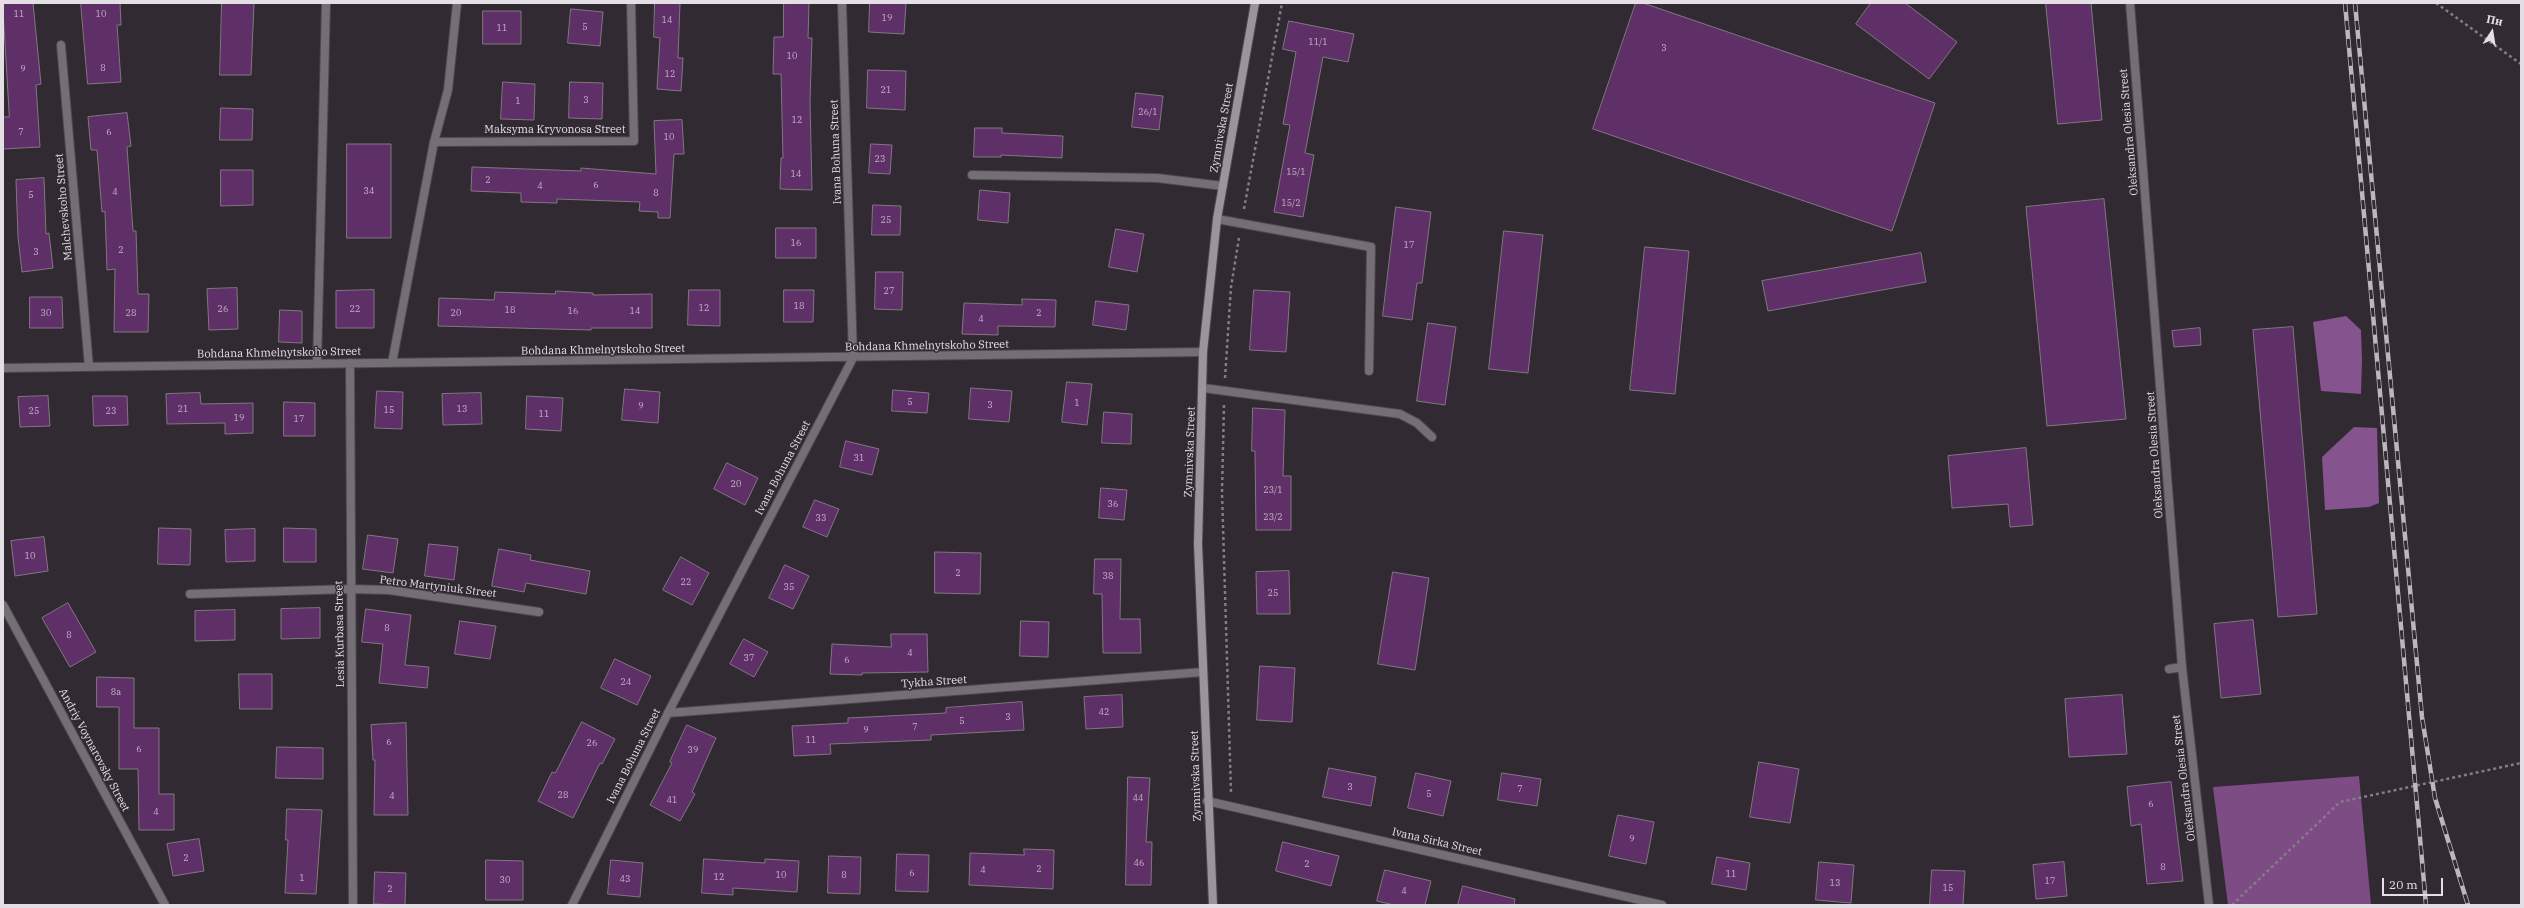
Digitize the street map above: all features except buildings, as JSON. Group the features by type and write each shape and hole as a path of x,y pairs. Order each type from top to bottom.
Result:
{"main road":[{"name":"Zymnivska Street","path":"1213,905 1207,801 1198,544 1204,352 1217,219 1255,3"}],"street":[{"path":"317,364 326,3"},
{"path":"392,363 434,142 448,90 457,3"},
{"name":"Maksyma Kryvonosa Street","path":"434,142 634,141 631,3"},
{"name":"Ivana Bohuna Street","path":"572,905 668,713 853,358 842,3"},
{"name":"Oleksandra Olesia Street","path":"2130,3 2182,667 2209,905"},
{"name":"Malchevskoho Street","path":"61,45 89,367"},
{"path":"972,175 1157,178 1223,186"},
{"path":"1217,219 1371,247 1369,371"},
{"name":"Bohdana Khmelnytskoho Street","path":"3,368 853,358 1204,352"},
{"name":"Lesia Kurbasa Street","path":"350,363 350,589 353,905"},
{"path":"1203,388 1400,414 1417,422 1432,437"},
{"name":"Petro Martyniuk Street","path":"190,594 350,589 389,590 539,612"},
{"name":"Andriy Voynarovsky Street","path":"3,605 165,905"},
{"path":"2169,668 2182,667"},
{"name":"Tykha Street","path":"668,713 1202,672"},
{"name":"Ivana Sirka Street","path":"1207,801 1662,905"}],"path":[{"path":"2436,3 2521,64"},
{"path":"2232,905 2340,802 2521,763"}],"shaded area":[{"path":"2346,316 2361,330 2361,394 2321,391 2313,322"},
{"path":"2354,427 2377,428 2379,503 2369,507 2325,510 2322,457"},
{"path":"2359,776 2371,905 2228,905 2213,787"}],"railway":[{"path":"2345,3 2426,905"},
{"path":"2355,3 2422,717 2435,798 2468,905"}]}
